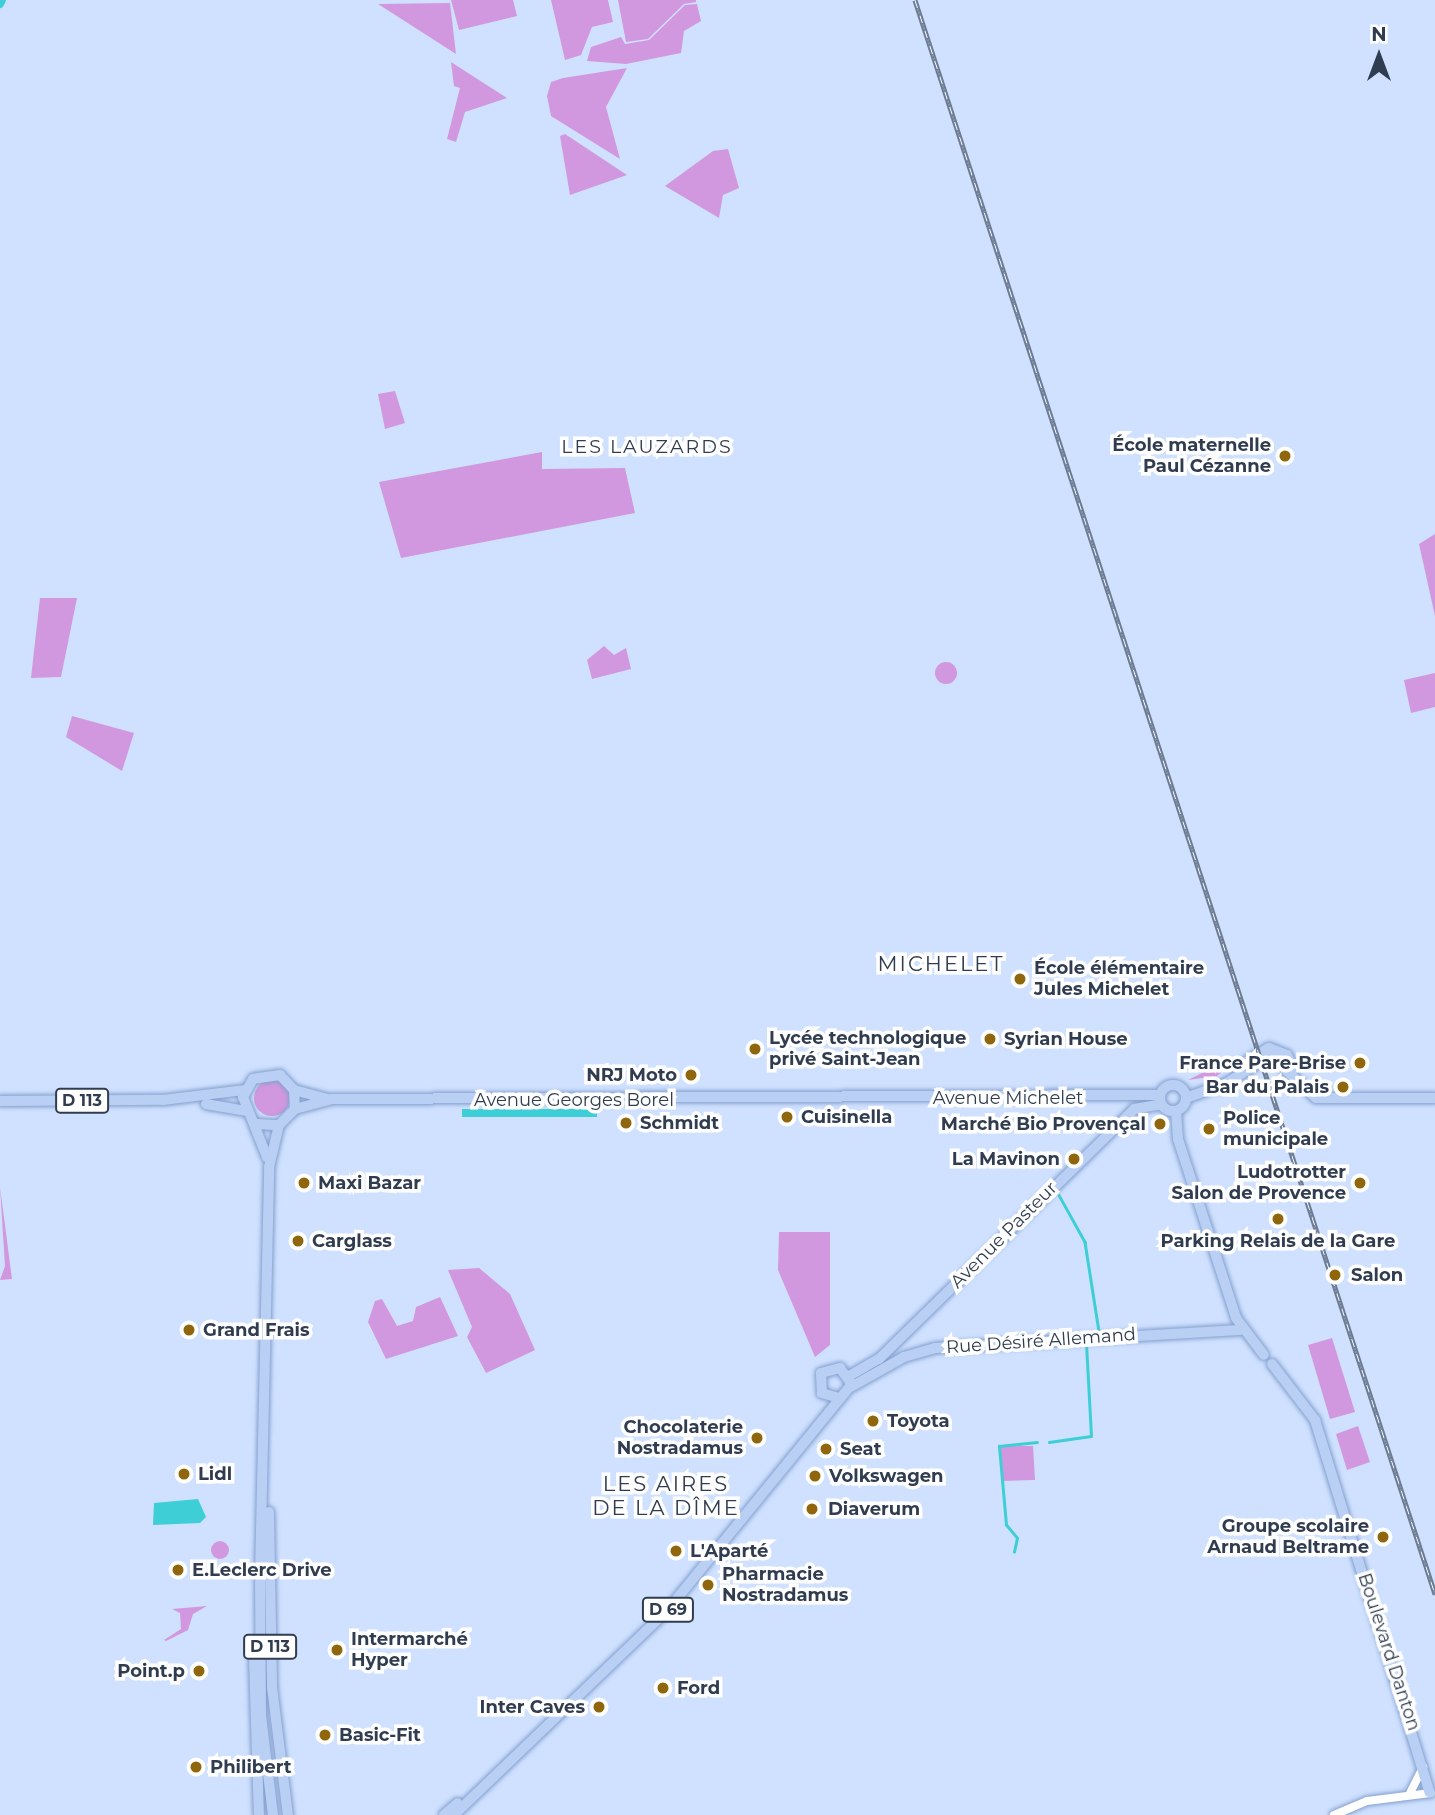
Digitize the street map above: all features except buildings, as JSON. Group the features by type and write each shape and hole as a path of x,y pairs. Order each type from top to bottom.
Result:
{"main road":[{"path":"1242,1330 1178,1139 1176,1111 1185,1094 1221,1079 1260,1049 1287,1055 1296,1073 1317,1098 1435,1098"},
{"path":"294,1090 295,1109 279,1125 257,1124 245,1111 245,1090 259,1075 273,1073 294,1090 330,1100"},
{"path":"1176,1111 1161,1100 1168,1085 1185,1094"},
{"name":"D 113","path":"0,1101 163,1100 245,1090"},
{"name":"Avenue Georges Borel","path":"295,1109 330,1100 855,1099"},
{"name":"Avenue Michelet","path":"855,1099 1161,1100"},
{"name":"D 113","path":"163,1100 245,1111"},
{"name":"Avenue Pasteur","path":"849,1376 895,1343 1134,1109 1161,1100"},
{"name":"D 113","path":"257,1124 269,1167"},
{"name":"D 113","path":"273,1815 261,1716 260,1574 269,1167 279,1125"},
{"name":"Boulevard Danton","path":"1242,1330 1264,1355 1272,1355 1272,1364 1315,1420 1433,1793"},
{"name":"Rue Désiré Allemand","path":"849,1388 904,1357 1086,1336 1242,1330"},
{"path":"895,1343 904,1357"},
{"path":"827,1398 839,1398 849,1388 849,1376 836,1367 821,1373 818,1387 827,1398 829,1410"},
{"name":"D 69","path":"454,1815 666,1612 839,1398"},
{"name":"D 113","path":"263,1479 272,1687 288,1815"},
{"path":"260,1574 253,1696 260,1815"},
{"name":"D 69","path":"444,1815 482,1787"}],"street":[{"path":"1410,1793 1424,1764"},
{"path":"1334,1815 1410,1793 1433,1793"}],"shaded area":[{"path":"451,0 513,0 517,16 459,30"},
{"path":"551,0 608,0 613,22 592,27 581,55 565,60"},
{"path":"618,0 696,2 684,4 648,39 626,42"},
{"path":"450,3 456,54 378,4"},
{"path":"697,4 701,21 684,31 681,53 626,64 587,61 591,47 621,37 625,44 649,40 685,5"},
{"path":"451,62 507,98 465,112 456,142 447,139 460,88 454,86"},
{"path":"627,68 606,107 620,159 551,116 547,96 551,82"},
{"path":"565,134 627,175 570,195 560,136"},
{"path":"728,149 739,188 723,195 719,218 665,186 713,151"},
{"path":"395,391 405,423 385,429 378,394"},
{"path":"542,452 542,469 625,468 635,513 401,558 379,482"},
{"path":"1435,534 1435,616 1419,544"},
{"path":"40,598 77,598 61,677 31,678"},
{"path":"604,646 614,655 626,648 631,669 592,679 587,660"},
{"path":"946,662 954,665 957,673 954,681 946,684 938,681 935,673 938,665"},
{"path":"1435,673 1435,707 1411,713 1404,680"},
{"path":"72,716 134,733 122,771 66,737"},
{"path":"1226,1061 1234,1062 1217,1076 1188,1080"},
{"path":"272,1080 285,1085 290,1098 285,1111 272,1116 259,1111 254,1098 259,1085"},
{"path":"462,1109 597,1109 597,1117 462,1117"},
{"path":"0,1187 12,1279 0,1280 5,1266"},
{"path":"779,1232 830,1232 830,1345 815,1357 778,1270"},
{"path":"479,1268 510,1294 535,1350 486,1373 467,1337 472,1327 448,1270"},
{"path":"440,1297 458,1336 386,1359 368,1322 375,1301 382,1299 397,1326 413,1321 416,1307"},
{"path":"1332,1338 1355,1412 1330,1419 1308,1345"},
{"path":"1358,1426 1370,1462 1347,1470 1336,1434"},
{"path":"1000,1446 1033,1446 1035,1480 1002,1481"},
{"path":"198,1499 206,1517 200,1523 153,1525 154,1503"},
{"path":"220,1541 226,1544 229,1550 226,1556 220,1559 214,1556 211,1550 214,1544"},
{"path":"207,1606 193,1614 188,1630 164,1640 181,1629 180,1613 172,1609"}],"waterway":[{"path":"0,4 2,0"},
{"path":"1059,1195 1085,1242 1099,1331"},
{"path":"1049,1442 1091,1436 1086,1343"},
{"path":"1014,1552 1017,1538 1006,1525 999,1446 1037,1442"}],"railway":[{"path":"915,0 1435,1594"}],"place":[{"name":"École maternelle Paul Cézanne","path":"1285,456"},
{"name":"École élémentaire Jules Michelet","path":"1020,979"},
{"name":"Syrian House","path":"990,1039"},
{"name":"Lycée technologique privé Saint-Jean","path":"755,1049"},
{"name":"France Pare-Brise","path":"1360,1063"},
{"name":"NRJ Moto","path":"691,1075"},
{"name":"Bar du Palais","path":"1343,1087"},
{"name":"Cuisinella","path":"787,1117"},
{"name":"Schmidt","path":"626,1123"},
{"name":"Marché Bio Provençal","path":"1160,1124"},
{"name":"Police municipale","path":"1209,1129"},
{"name":"La Mavinon","path":"1074,1159"},
{"name":"Maxi Bazar","path":"304,1183"},
{"name":"Ludotrotter Salon de Provence","path":"1360,1183"},
{"name":"Parking Relais de la Gare","path":"1278,1219"},
{"name":"Carglass","path":"298,1241"},
{"name":"Salon","path":"1335,1275"},
{"name":"Grand Frais","path":"189,1330"},
{"name":"Toyota","path":"873,1421"},
{"name":"Chocolaterie Nostradamus","path":"757,1438"},
{"name":"Seat","path":"826,1449"},
{"name":"Lidl","path":"184,1474"},
{"name":"Volkswagen","path":"815,1476"},
{"name":"Diaverum","path":"812,1509"},
{"name":"Groupe scolaire Arnaud Beltrame","path":"1383,1537"},
{"name":"L'Aparté","path":"676,1551"},
{"name":"E.Leclerc Drive","path":"178,1570"},
{"name":"Pharmacie Nostradamus","path":"708,1585"},
{"name":"Intermarché Hyper","path":"337,1650"},
{"name":"Point.p","path":"199,1671"},
{"name":"Ford","path":"663,1688"},
{"name":"Inter Caves","path":"599,1707"},
{"name":"Basic-Fit","path":"325,1735"},
{"name":"Philibert","path":"196,1767"}],"district":[{"name":"LES LAUZARDS","path":"647,447"},
{"name":"MICHELET","path":"941,964"},
{"name":"LES AIRES DE LA DÎME","path":"666,1496"}]}
